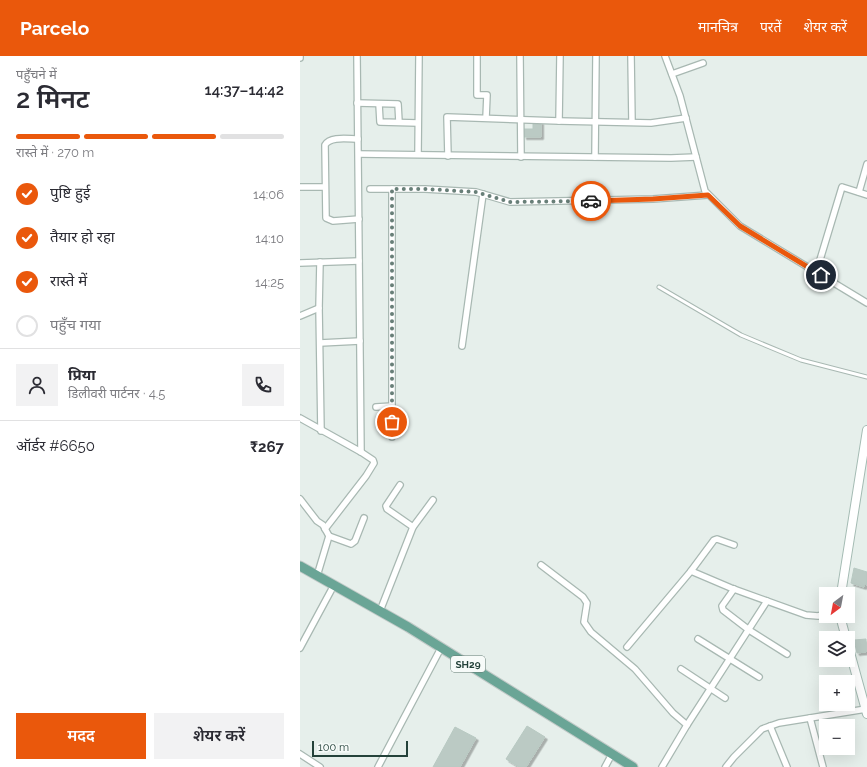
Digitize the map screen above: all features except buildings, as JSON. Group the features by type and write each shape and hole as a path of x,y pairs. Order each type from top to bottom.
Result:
{"main road":[{"name":"SH29","path":"300,566 380,611 633,767"}],"street":[{"path":"357,56 359,154 358,261 362,452"},
{"path":"418,154 419,56"},
{"path":"477,56 477,95 487,95 486,118"},
{"path":"520,56 521,157"},
{"path":"559,121 560,56"},
{"path":"595,157 596,56"},
{"path":"631,56 632,122"},
{"path":"665,56 680,96 705,191 708,195 740,226 867,303"},
{"path":"672,74 703,63"},
{"path":"357,103 398,104 398,122"},
{"path":"379,104 380,122 418,123"},
{"path":"448,156 447,117 651,123 686,118"},
{"path":"358,139 327,141 325,145 325,187 326,218 333,221 359,219"},
{"path":"359,154 521,157 696,157"},
{"path":"859,192 867,164"},
{"path":"300,187 325,187"},
{"path":"816,273 842,187 867,195"},
{"path":"370,189 425,189 476,192 510,202 653,199 708,195"},
{"path":"392,189 392,437"},
{"path":"462,346 483,194"},
{"path":"300,262 358,261"},
{"path":"320,262 319,308 321,430"},
{"path":"300,316 319,308"},
{"path":"320,343 360,341"},
{"path":"376,406 392,406"},
{"path":"300,418 362,452 373,460 374,463 325,529"},
{"path":"842,587 867,430"},
{"path":"400,485 386,506 387,509 413,527"},
{"path":"300,499 317,521 323,525 329,536 351,544 355,541 364,518"},
{"path":"380,611 413,527 434,500"},
{"path":"317,576 329,536"},
{"path":"626,647 691,571 714,540 717,539 734,545"},
{"path":"541,565 583,597 587,603 584,622 591,632 635,669 673,713 687,725"},
{"path":"691,571 734,589 806,615 819,616"},
{"path":"300,648 334,585"},
{"path":"734,589 722,606 724,610 749,630 787,654"},
{"path":"662,767 687,725 767,601"},
{"path":"698,639 760,677"},
{"path":"378,767 441,648"},
{"path":"726,767 734,756 762,729 779,723 866,712 854,667"},
{"path":"681,668 725,698"},
{"path":"810,718 823,767"},
{"path":"770,726 787,767"},
{"path":"300,754 320,767"},
{"path":"605,767 612,754"}],"lane":[{"path":"660,287 742,336 801,360 867,377"}],"way so far":[{"path":"392,422 392,189 476,192 510,202 591,201"}],"route":[{"path":"591,201 708,195 740,226 821,275"}]}
